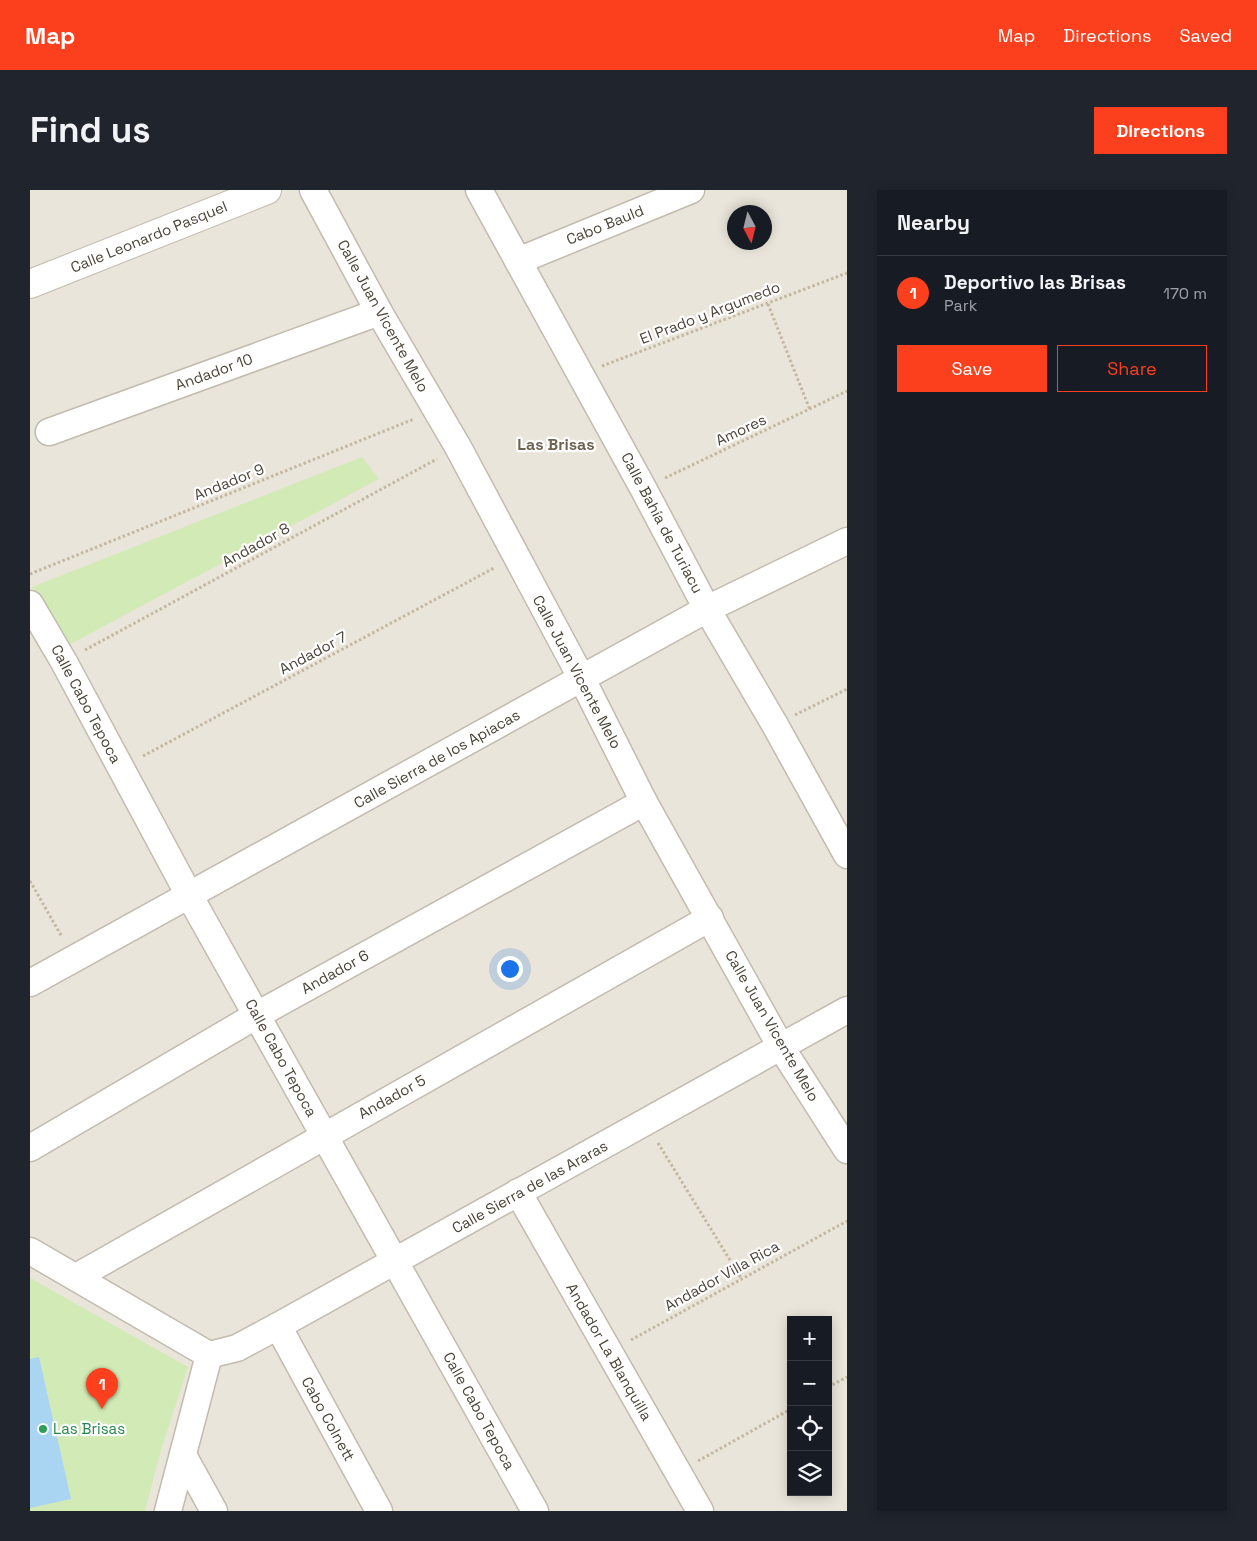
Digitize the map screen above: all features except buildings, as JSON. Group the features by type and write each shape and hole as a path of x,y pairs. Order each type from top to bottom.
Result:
{"street":[{"name":"Calle Leonardo Pasquel","path":"30,284 267,190"},
{"name":"Calle Juan Vicente Melo","path":"313,190 378,312 458,448 582,679 644,802 781,1047 847,1150"},
{"name":"Calle Bahía de Turiacu","path":"479,190 582,374 707,610 843,840"},
{"name":"Cabo Bauld","path":"518,260 691,190"},
{"name":"Andador 10","path":"49,432 378,312"},
{"name":"Calle Sierra de los Apiacas","path":"30,983 707,610 847,541"},
{"name":"Calle Cabo Tepoca","path":"30,604 64,662 189,895 536,1511"},
{"name":"Andador 6","path":"30,1148 258,1015 644,802"},
{"name":"Andador 5","path":"76,1277 710,918"},
{"name":"Calle Sierra de las Araras","path":"209,1355 238,1348 847,1010"},
{"name":"Andador La Blanquilla","path":"518,1192 700,1511"},
{"path":"30,1251 209,1355 168,1511"},
{"name":"Cabo Colnett","path":"278,1326 379,1511"},
{"path":"183,1455 214,1511"}],"path":[{"name":"El Prado y Argumedo","path":"582,374 847,273"},
{"path":"768,304 810,410"},
{"name":"Amores","path":"643,488 847,391"},
{"name":"Andador 9","path":"30,574 436,410"},
{"name":"Andador 8","path":"64,662 458,448"},
{"name":"Andador 7","path":"120,768 516,556"},
{"path":"775,725 847,689"},
{"path":"30,881 74,958"},
{"path":"646,1123 741,1278"},
{"name":"Andador Villa Rica","path":"608,1352 847,1221"},
{"path":"832,1385 847,1376"},
{"path":"678,1473 787,1411"}],"shaded area":[{"path":"30,190 847,190 847,1511 30,1511"}],"green space":[{"path":"362,457 379,479 67,646 32,587"},
{"path":"30,1278 188,1367 161,1450 145,1511 30,1511"}],"water":[{"name":"Las Brisas","path":"39,1357 71,1499 30,1508 30,1359"}],"place":[{"name":"Deportivo las Brisas","path":"102,1409"},
{"name":"Las Brisas","path":"43,1429"}],"district":[{"name":"Las Brisas","path":"556,444"}]}
